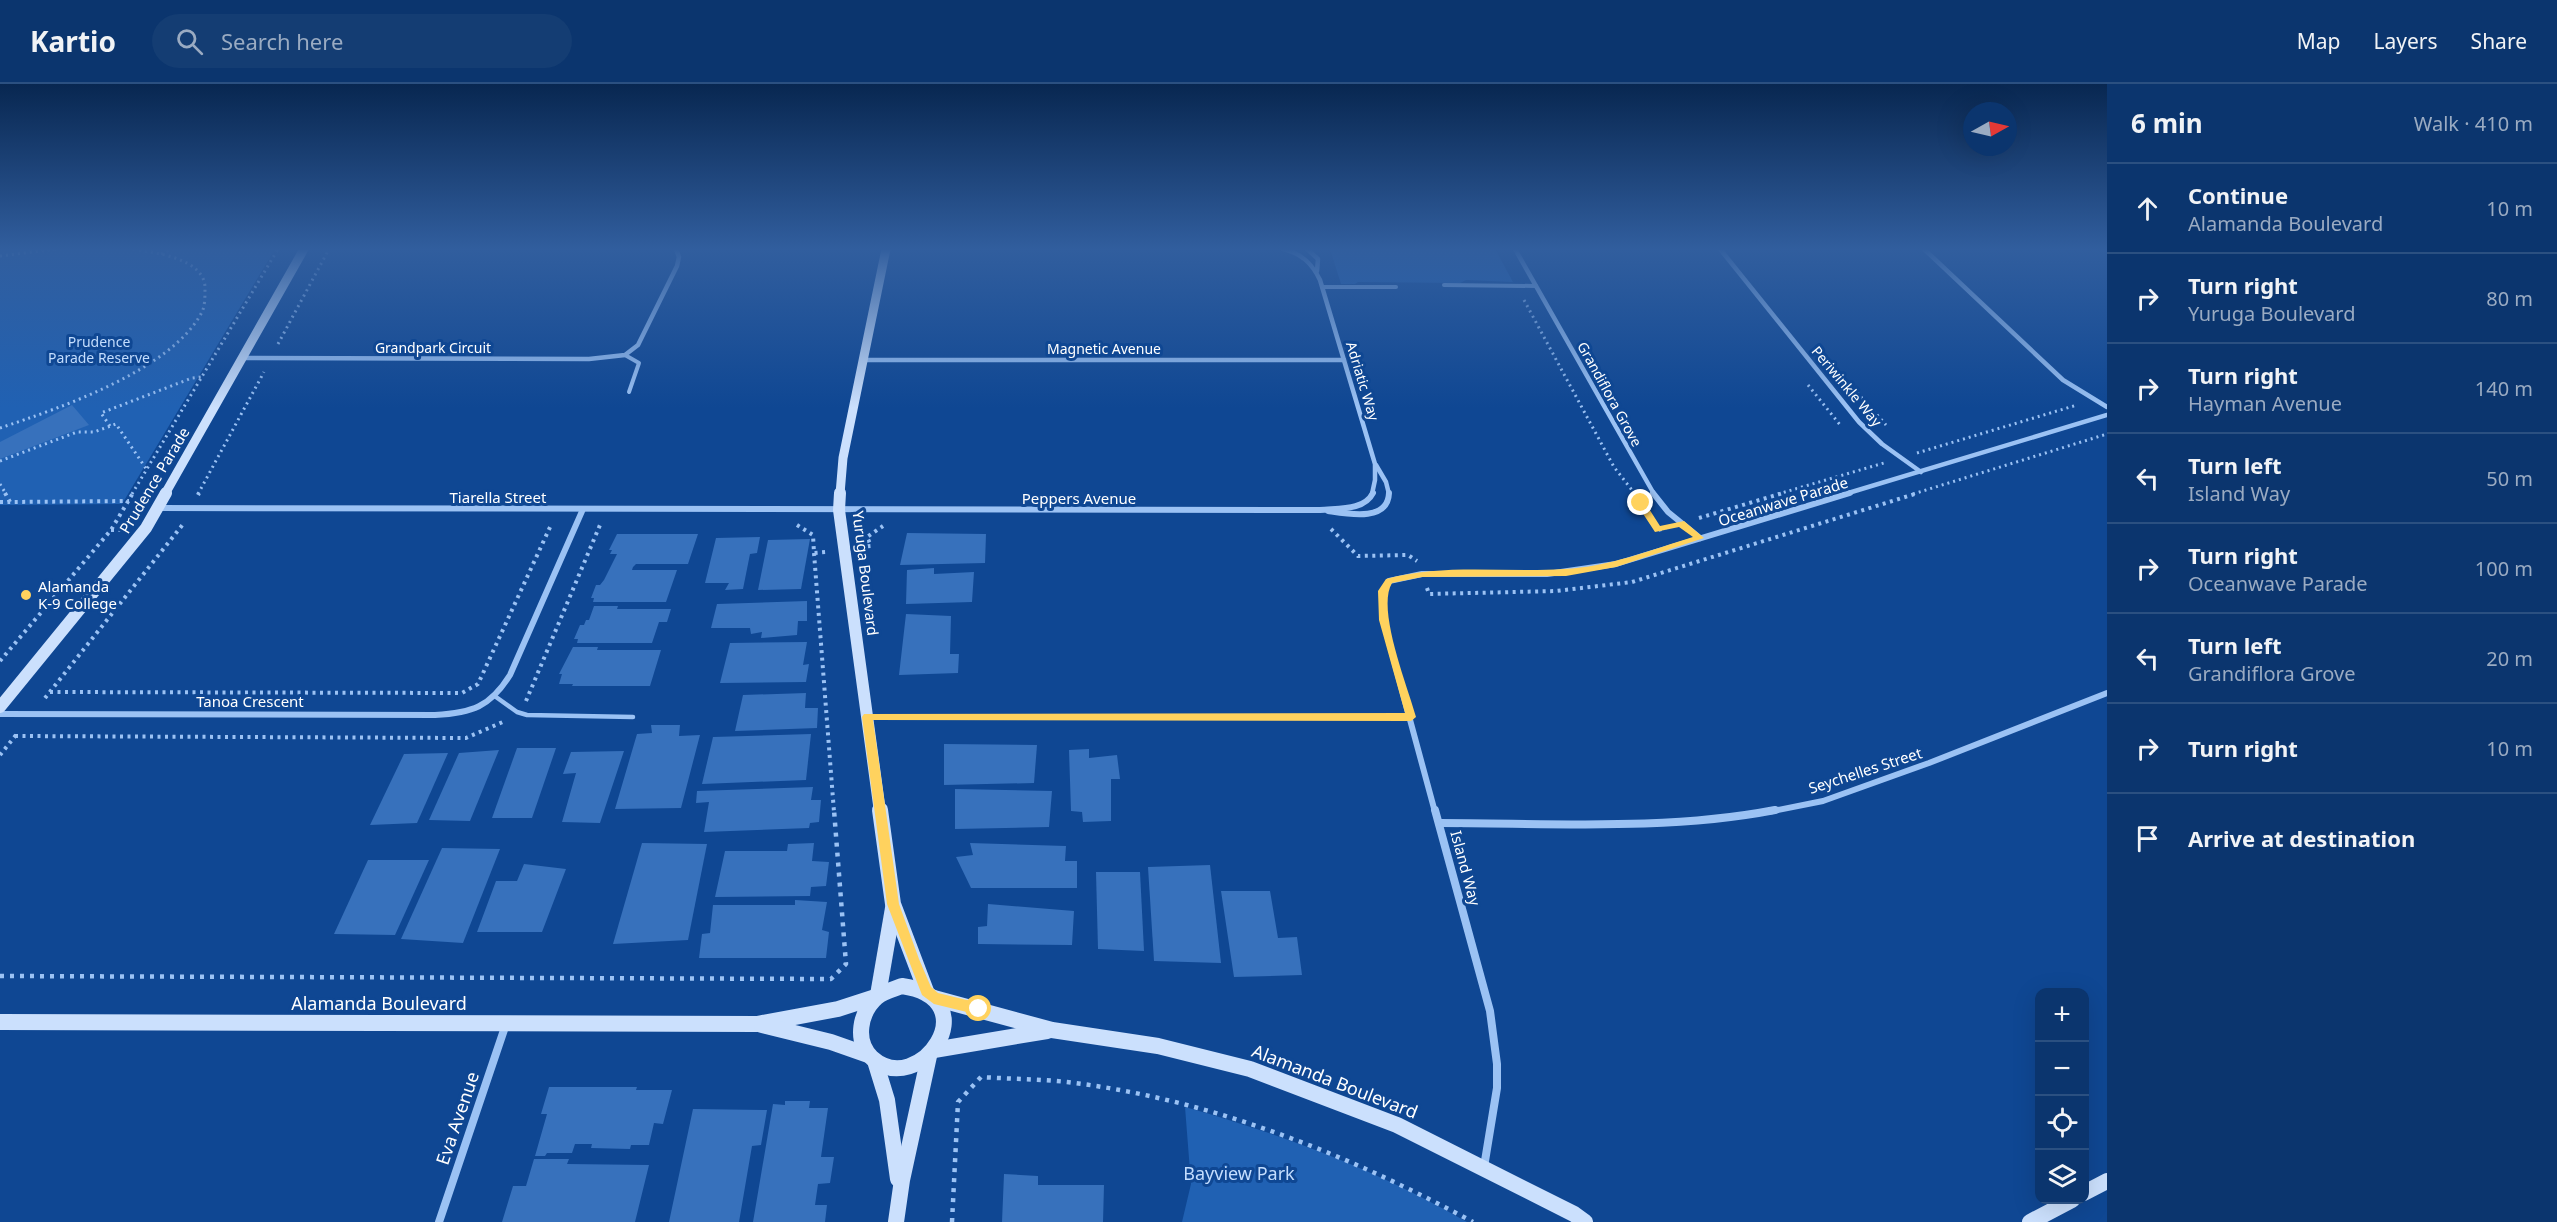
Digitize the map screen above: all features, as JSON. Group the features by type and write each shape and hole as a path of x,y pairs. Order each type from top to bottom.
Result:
{"street":[{"name":"Prudence Parade","path":"0,706 146,528 273,302"},
{"path":"625,355 638,345 659,302"},
{"name":"Yuruga Boulevard","path":"875,302 840,472 839,510 893,904 930,995"},
{"name":"Adriatic Way","path":"1327,302 1375,464 1377,487 1369,501"},
{"name":"Grandiflora Grove","path":"1545,302 1639,472 1657,500 1700,538"},
{"name":"Periwinkle Way","path":"1763,302 1859,422 1900,458 1921,472"},
{"path":"1980,302 2049,368 2072,386 2107,407"},
{"name":"Grandpark Circuit","path":"241,358 590,359 625,355"},
{"name":"Magnetic Avenue","path":"864,360 1344,360"},
{"name":"Oceanwave Parade","path":"1389,581 1422,574 1566,572 1616,564 2107,414"},
{"name":"Adriatic Way","path":"1375,464 1385,479 1390,494 1389,502 1384,509"},
{"name":"Peppers Avenue","path":"1320,510 1369,501"},
{"name":"Tiarella Street","path":"158,508 839,510"},
{"path":"496,697 510,675 583,509"},
{"name":"Peppers Avenue","path":"839,510 1320,510 1357,514 1384,509"},
{"name":"Island Way","path":"1389,581 1383,591 1383,620 1488,1001 1494,1037 1497,1088 1484,1167"},
{"name":"Seychelles Street","path":"1440,823 1668,823 1750,815 1833,797 1929,763 2107,693"},
{"name":"Tanoa Crescent","path":"0,714 449,714 472,711 496,697"},
{"path":"867,717 1411,717"},
{"name":"Yuruga Boulevard","path":"877,996 893,904"},
{"path":"896,1222 899,1187 932,1053 944,1029 944,1017 930,995 902,986 877,996 866,1007 859,1032 862,1045 872,1058 887,1100 899,1187"},
{"name":"Alamanda Boulevard","path":"930,995 1052,1030 1158,1046 1250,1069 1353,1106 1484,1167 1585,1222"},
{"name":"Alamanda Boulevard","path":"0,1022 758,1024 838,1009 877,996"},
{"name":"Eva Avenue","path":"439,1222 506,1024"},
{"name":"Alamanda Boulevard","path":"758,1024 831,1042 872,1058"},
{"name":"Alamanda Boulevard","path":"932,1053 1052,1030"},
{"path":"872,1058 888,1067 902,1068 917,1064 932,1053"},
{"path":"2089,1191 2107,1180"},
{"path":"2030,1222 2064,1204"}],"lane":[{"path":"625,355 639,363 629,392"},
{"path":"496,697 517,712 527,715 633,717"}],"path":[{"path":"0,428 53,410 105,388 147,364 184,336 200,315 204,302"},
{"path":"0,661 111,530 246,302"},
{"path":"1525,302 1614,467 1641,503"},
{"path":"110,426 101,413 202,376"},
{"path":"1646,512 1658,530 2095,400"},
{"path":"0,461 77,432 94,432 116,424 147,470"},
{"path":"1329,528 1340,535 1352,552 1358,556 1408,555 1416,560 1429,594 1578,591 1623,583 2107,434"},
{"path":"0,484 10,502"},
{"path":"0,502 129,501"},
{"path":"111,530 193,525"},
{"path":"539,525 612,525"},
{"path":"51,692 462,693 478,684 551,525"},
{"path":"0,976 831,979 846,964 813,535 797,525 789,525"},
{"path":"814,553 871,546 867,537 881,526 887,526"},
{"path":"952,1222 958,1101 981,1077 1078,1084 1155,1098 1258,1125 1323,1148 1372,1170 1473,1222"}],"green space":[{"name":"Prudence Parade Reserve","path":"0,302 243,302 122,504 0,505"},
{"name":"Bayview Park","path":"1185,1107 1258,1129 1365,1170 1467,1222 1182,1222 1191,1184"}],"building":[{"path":"72,405 89,425 0,459 0,442"},
{"path":"907,533 986,534 985,563 900,565"},
{"path":"617,534 698,534 688,564 636,564 633,567 632,570 677,570 666,602 593,602 594,598 591,598 596,585 600,585 604,580 617,554 610,554 612,550 609,550"},
{"path":"760,537 757,553 750,554 743,589 725,590 729,583 705,583 716,538"},
{"path":"810,539 801,589 758,590 768,540"},
{"path":"934,568 934,574 974,572 972,602 906,604 907,570"},
{"path":"807,601 807,621 798,621 797,635 761,638 762,632 751,634 750,628 711,628 717,604"},
{"path":"594,606 618,606 617,609 671,609 667,622 659,622 652,643 577,643 578,639 574,639 580,625 584,625 586,620 589,620"},
{"path":"906,614 951,616 950,654 959,654 958,673 899,675"},
{"path":"807,642 803,665 809,664 806,682 720,683 730,643"},
{"path":"573,647 598,647 597,650 661,650 650,686 559,684 562,674 559,674"},
{"path":"806,693 805,708 818,708 817,728 735,731 743,695"},
{"path":"651,725 680,725 679,736 700,735 681,808 615,809 637,734 652,733"},
{"path":"811,734 806,780 702,784 713,737"},
{"path":"944,744 1037,745 1034,783 944,785"},
{"path":"517,748 556,748 532,818 492,818"},
{"path":"1089,749 1089,758 1117,755 1120,779 1111,779 1111,821 1083,822 1082,812 1071,811 1069,750"},
{"path":"499,750 470,821 429,820 459,753"},
{"path":"624,751 600,823 562,822 576,773 563,774 571,752"},
{"path":"448,753 417,823 370,825 404,754"},
{"path":"813,787 811,800 821,800 819,822 810,823 809,828 704,832 709,802 696,803 697,791"},
{"path":"955,789 1052,791 1049,827 955,829"},
{"path":"642,843 707,844 688,940 613,944"},
{"path":"814,843 812,861 829,862 826,886 811,887 810,896 715,897 725,851 787,851 788,844"},
{"path":"970,843 1066,846 1065,861 1077,861 1077,888 971,888 956,857 973,855"},
{"path":"442,848 500,849 463,943 401,939"},
{"path":"368,860 429,860 395,935 334,934"},
{"path":"524,864 566,869 542,932 477,932 496,881 517,881"},
{"path":"1210,865 1221,963 1154,961 1148,867"},
{"path":"1096,872 1140,872 1144,951 1098,949"},
{"path":"1221,891 1270,891 1278,938 1297,937 1302,975 1234,977"},
{"path":"795,900 827,902 822,930 829,932 826,958 699,958 702,934 710,933 713,905 795,905"},
{"path":"988,904 1074,911 1072,945 978,944 978,927 987,926"},
{"path":"549,1087 637,1087 636,1090 672,1090 663,1124 654,1123 649,1145 631,1145 630,1149 591,1148 592,1144 575,1144 572,1153 547,1153 545,1156 535,1156 547,1114 541,1114"},
{"path":"785,1101 810,1101 809,1108 828,1108 821,1157 834,1157 830,1183 818,1184 815,1205 827,1205 825,1222 753,1222 773,1104 785,1105"},
{"path":"693,1109 767,1110 761,1145 752,1146 739,1222 669,1222"},
{"path":"534,1159 569,1159 567,1164 649,1165 635,1222 502,1222 513,1186 526,1186"},
{"path":"1004,1174 1038,1176 1038,1185 1104,1185 1103,1222 1002,1222"}],"place":[{"name":"Alamanda K-9 College","path":"26,595"}],"route":[{"path":"979,1009 934,998 926,991 913,959 893,904 867,717 1411,717 1383,620 1383,591 1389,581 1422,574 1547,574 1588,569 1616,564 1700,538 1681,523 1658,530 1641,503"}]}
